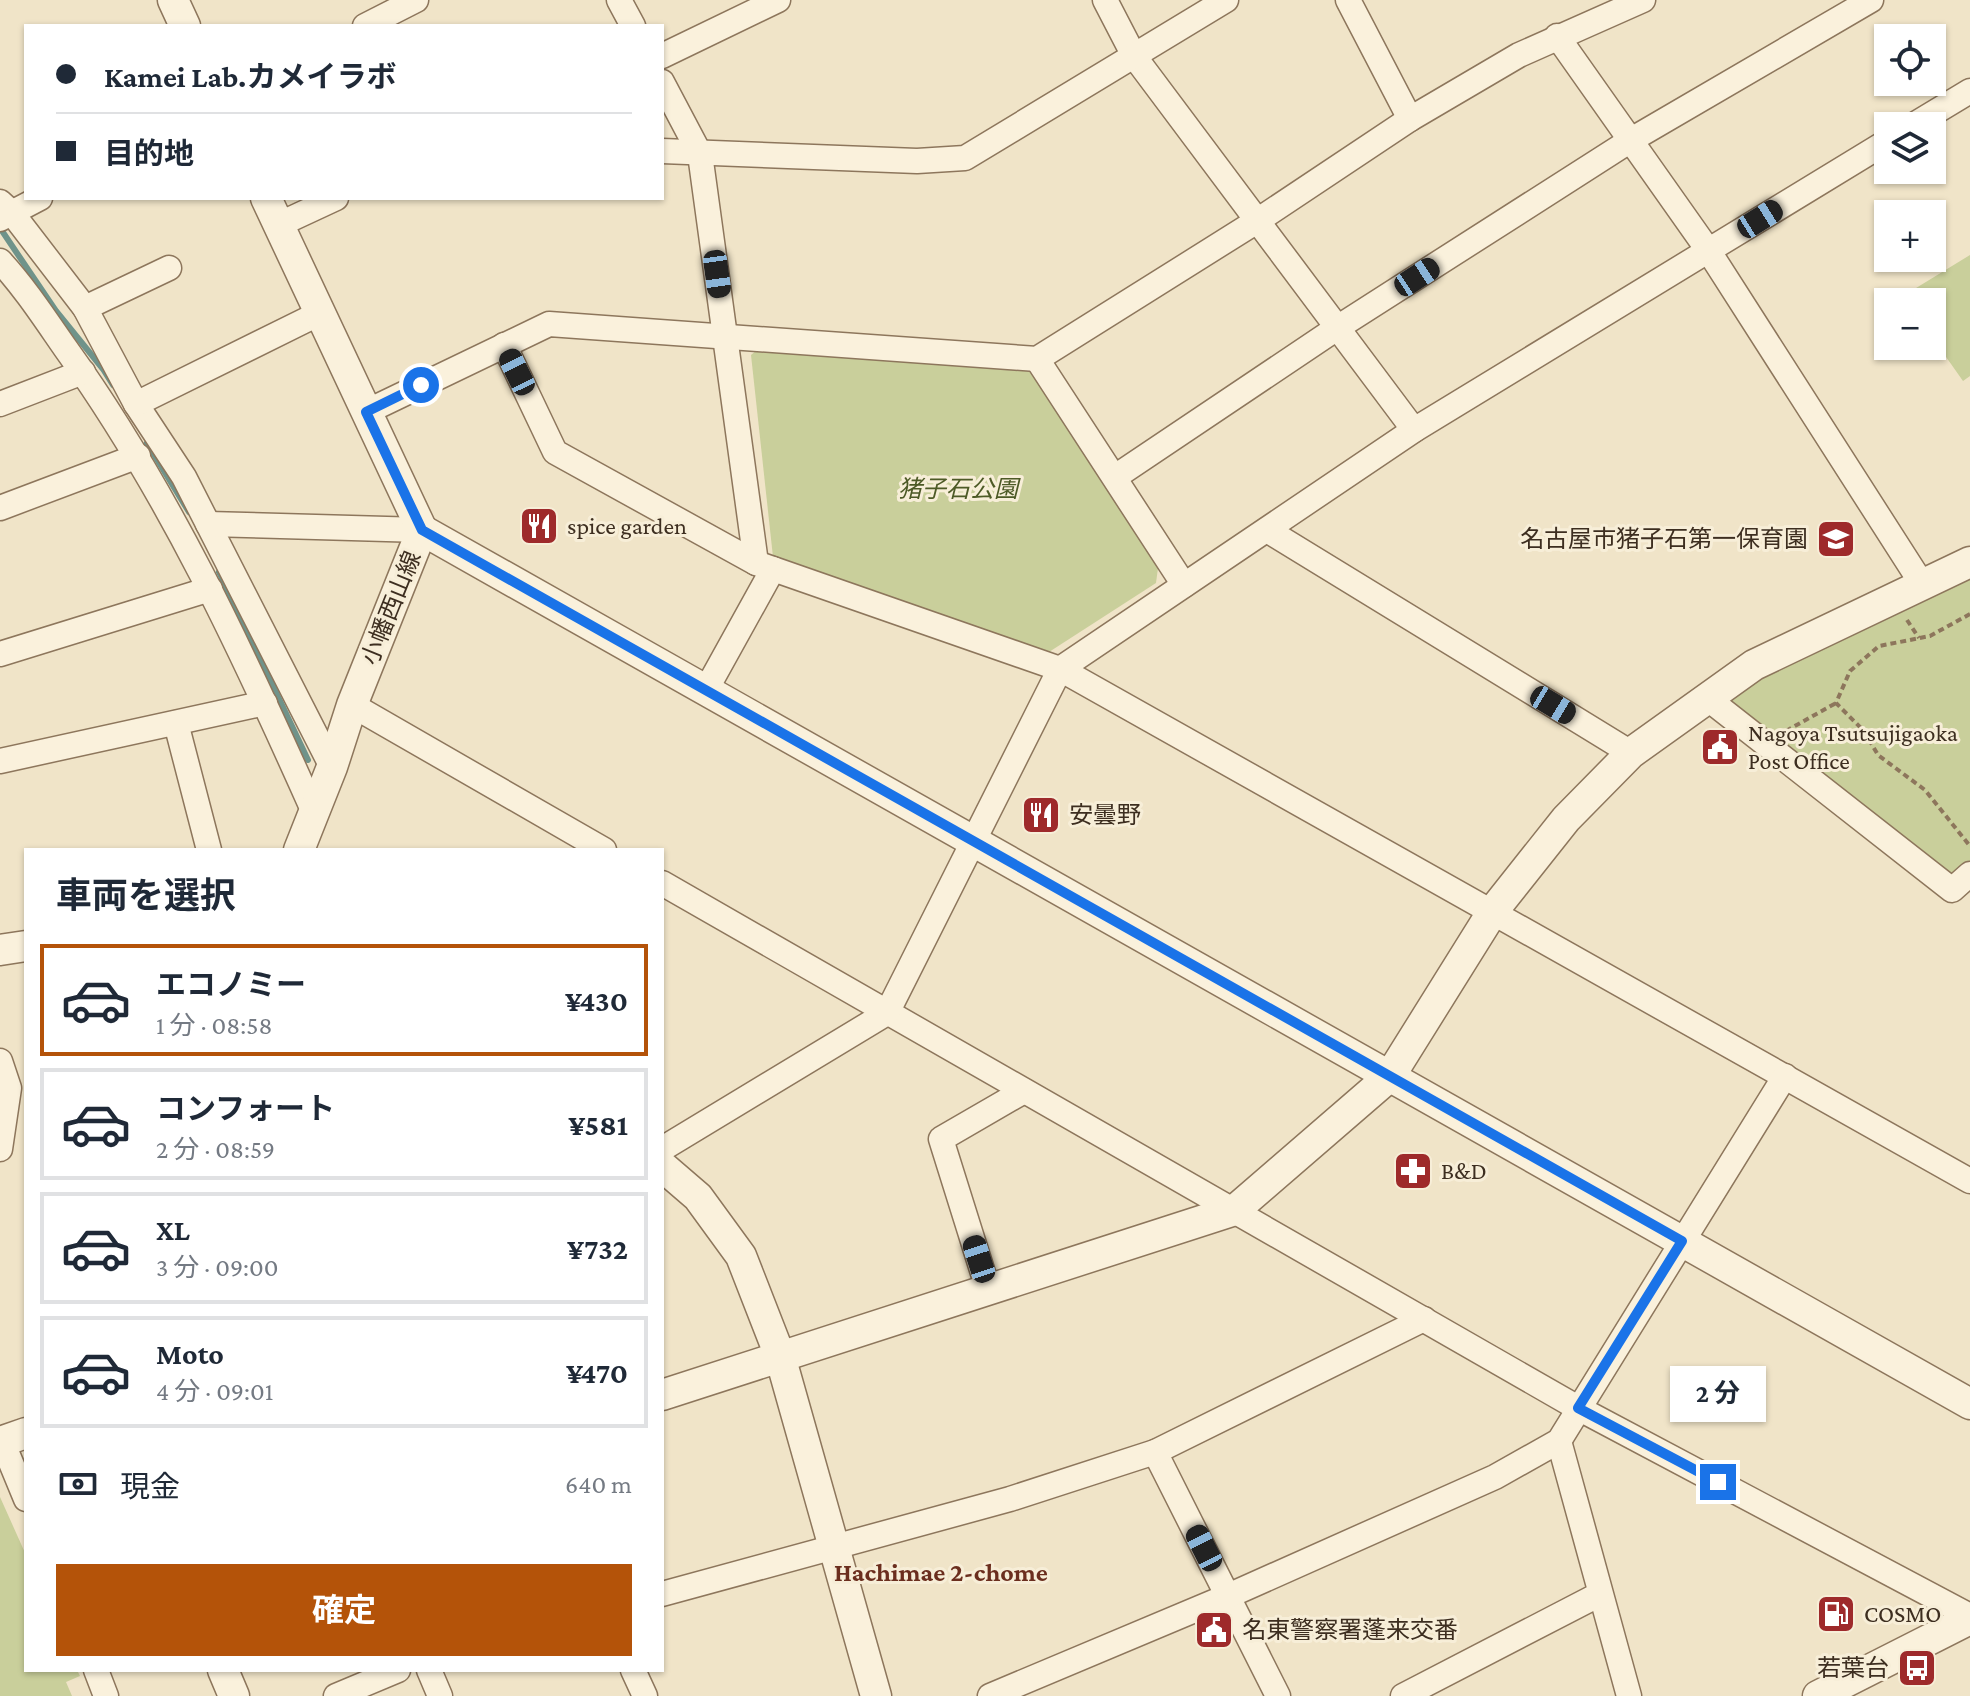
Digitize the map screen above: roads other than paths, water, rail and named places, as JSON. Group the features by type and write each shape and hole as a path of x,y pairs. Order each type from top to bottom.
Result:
{"street":[{"path":"173,0 184,24"},
{"path":"369,24 416,0"},
{"path":"619,0 632,24"},
{"path":"664,55 778,0"},
{"path":"1105,0 1134,56 1414,430"},
{"path":"664,151 917,161 965,158 1226,0"},
{"path":"1348,0 1410,119"},
{"path":"1115,477 1337,328 1631,140 1871,0"},
{"path":"366,412 549,324 1037,359 1257,221 1410,119 1519,55 1630,2"},
{"path":"1557,36 1708,250 1922,584"},
{"path":"664,86 700,154 725,335 765,566 706,690"},
{"path":"1935,112 1970,91"},
{"path":"664,1148 887,1013 1060,669 1414,430 1874,149"},
{"path":"35,200 4,212 85,308 136,404 184,477 332,767"},
{"path":"272,212 327,200"},
{"name":"小幡西山線","path":"272,212 422,530 352,705 332,767 300,848"},
{"path":"0,261 17,279 83,372 138,456 210,589 313,810"},
{"path":"85,308 169,268"},
{"path":"136,404 320,313"},
{"path":"504,345 555,452 765,566 1060,669 1970,1181"},
{"path":"1037,359 1184,585"},
{"path":"0,404 83,372"},
{"path":"0,508 138,456"},
{"path":"208,524 422,530 1970,1404"},
{"path":"1267,530 1631,753"},
{"path":"664,1394 1235,1210 1390,1076 1493,911 1566,819 1631,753 1754,665 1970,562"},
{"path":"0,654 210,589"},
{"path":"1707,698 1952,890 1970,874"},
{"path":"0,761 265,703"},
{"path":"352,705 601,848"},
{"path":"176,723 208,848"},
{"path":"664,884 1578,1408 1970,1617"},
{"path":"0,950 24,946"},
{"path":"0,1061 9,1088 3,1108 0,1149"},
{"path":"990,1696 1228,1596 1495,1477 1559,1441 1785,1076"},
{"path":"988,1289 941,1139 1024,1091"},
{"path":"664,1168 698,1197 741,1256 780,1356 876,1696"},
{"path":"664,1593 1010,1499 1155,1452 1424,1319"},
{"path":"9,1438 24,1492"},
{"path":"1559,1441 1629,1696"},
{"path":"1155,1452 1278,1696"},
{"path":"1403,1696 1600,1594"},
{"path":"1818,1696 1970,1617"},
{"path":"97,1672 106,1696"},
{"path":"224,1672 234,1696"},
{"path":"336,1696 393,1672"},
{"path":"430,1672 440,1696"},
{"path":"634,1672 645,1696"}],"waterway":[{"path":"0,228 56,311 113,385"},
{"path":"147,443 189,512"},
{"path":"219,572 308,760"}],"place":[{"name":"spice garden","path":"539,526"},
{"name":"名古屋市猪子石第一保育園","path":"1836,539"},
{"name":"Nagoya Tsutsujigaoka Post Office","path":"1720,747"},
{"name":"安曇野","path":"1041,815"},
{"name":"B&D","path":"1413,1171"},
{"name":"COSMO","path":"1836,1614"},
{"name":"名東警察署蓬来交番","path":"1214,1630"},
{"name":"若葉台","path":"1917,1668"}],"district":[{"name":"Hachimae 2-chome","path":"941,1572"}],"park label":[{"name":"猪子石公園","path":"958,489"}]}
